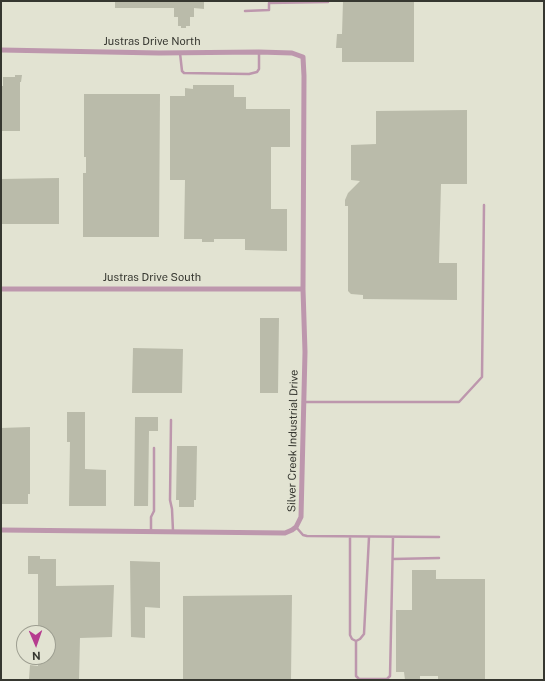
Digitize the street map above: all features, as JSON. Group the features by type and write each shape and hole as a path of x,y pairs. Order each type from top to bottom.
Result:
{"street":[{"name":"Justras Drive North","path":"1,50 259,52 292,53 303,57"},
{"name":"Silver Creek Industrial Drive","path":"1,530 285,533 296,527 302,511 304,352 303,57"},
{"name":"Justras Drive South","path":"1,289 303,289"}],"lane":[{"path":"245,11 269,10 269,2 328,2"},
{"path":"180,52 182,71 184,73 249,74 257,72 259,69 259,52"},
{"path":"303,402 459,402 482,377 484,205"},
{"path":"171,420 170,500 173,532"},
{"path":"151,531 151,517 154,511 154,448"},
{"path":"296,527 307,536 350,538 439,537"},
{"path":"356,641 357,678 387,679 389,677 393,537"},
{"path":"350,538 350,634 352,639 356,641"},
{"path":"356,641 364,634 369,538"},
{"path":"393,559 439,558"}],"building":[{"path":"115,1 204,1 204,9 194,8 194,17 190,17 190,26 181,28 181,26 178,26 178,17 174,17 174,8 115,8"},
{"path":"343,1 414,1 414,62 342,62 342,48 336,48 337,34 342,34"},
{"path":"15,75 22,75 20,82 20,131 1,131 1,86 3,86 3,77 15,77"},
{"path":"193,85 234,85 234,97 246,97 246,109 290,109 290,147 271,147 271,209 287,209 287,251 245,250 245,239 214,239 214,242 202,242 202,239 184,239 185,180 170,180 170,96 185,96 185,88 193,89"},
{"path":"84,94 160,94 159,237 83,237 83,173 86,173 86,157 84,157"},
{"path":"467,110 467,184 441,184 439,263 457,263 457,300 363,299 363,295 351,294 348,291 348,206 345,206 345,200 348,193 360,181 351,180 351,145 376,144 376,111"},
{"path":"59,178 59,224 1,224 1,179"},
{"path":"260,318 279,318 278,393 260,393"},
{"path":"133,348 183,349 182,393 132,393"},
{"path":"67,412 85,412 85,469 106,470 106,506 69,506 70,442 67,442"},
{"path":"135,417 158,417 158,431 149,431 148,506 134,506"},
{"path":"30,427 30,494 28,494 28,504 1,504 1,428"},
{"path":"177,446 197,446 196,500 194,500 194,507 179,507 179,500 176,500"},
{"path":"28,556 40,556 40,559 56,559 56,586 114,585 112,637 80,638 79,680 29,679 30,665 56,665 56,625 38,625 38,574 28,574"},
{"path":"130,561 160,562 160,608 145,607 145,638 131,637"},
{"path":"412,570 436,570 436,579 485,579 485,680 438,680 438,676 420,676 420,680 405,680 404,672 396,672 396,610 412,610"},
{"path":"292,595 291,680 183,680 183,596"}]}
